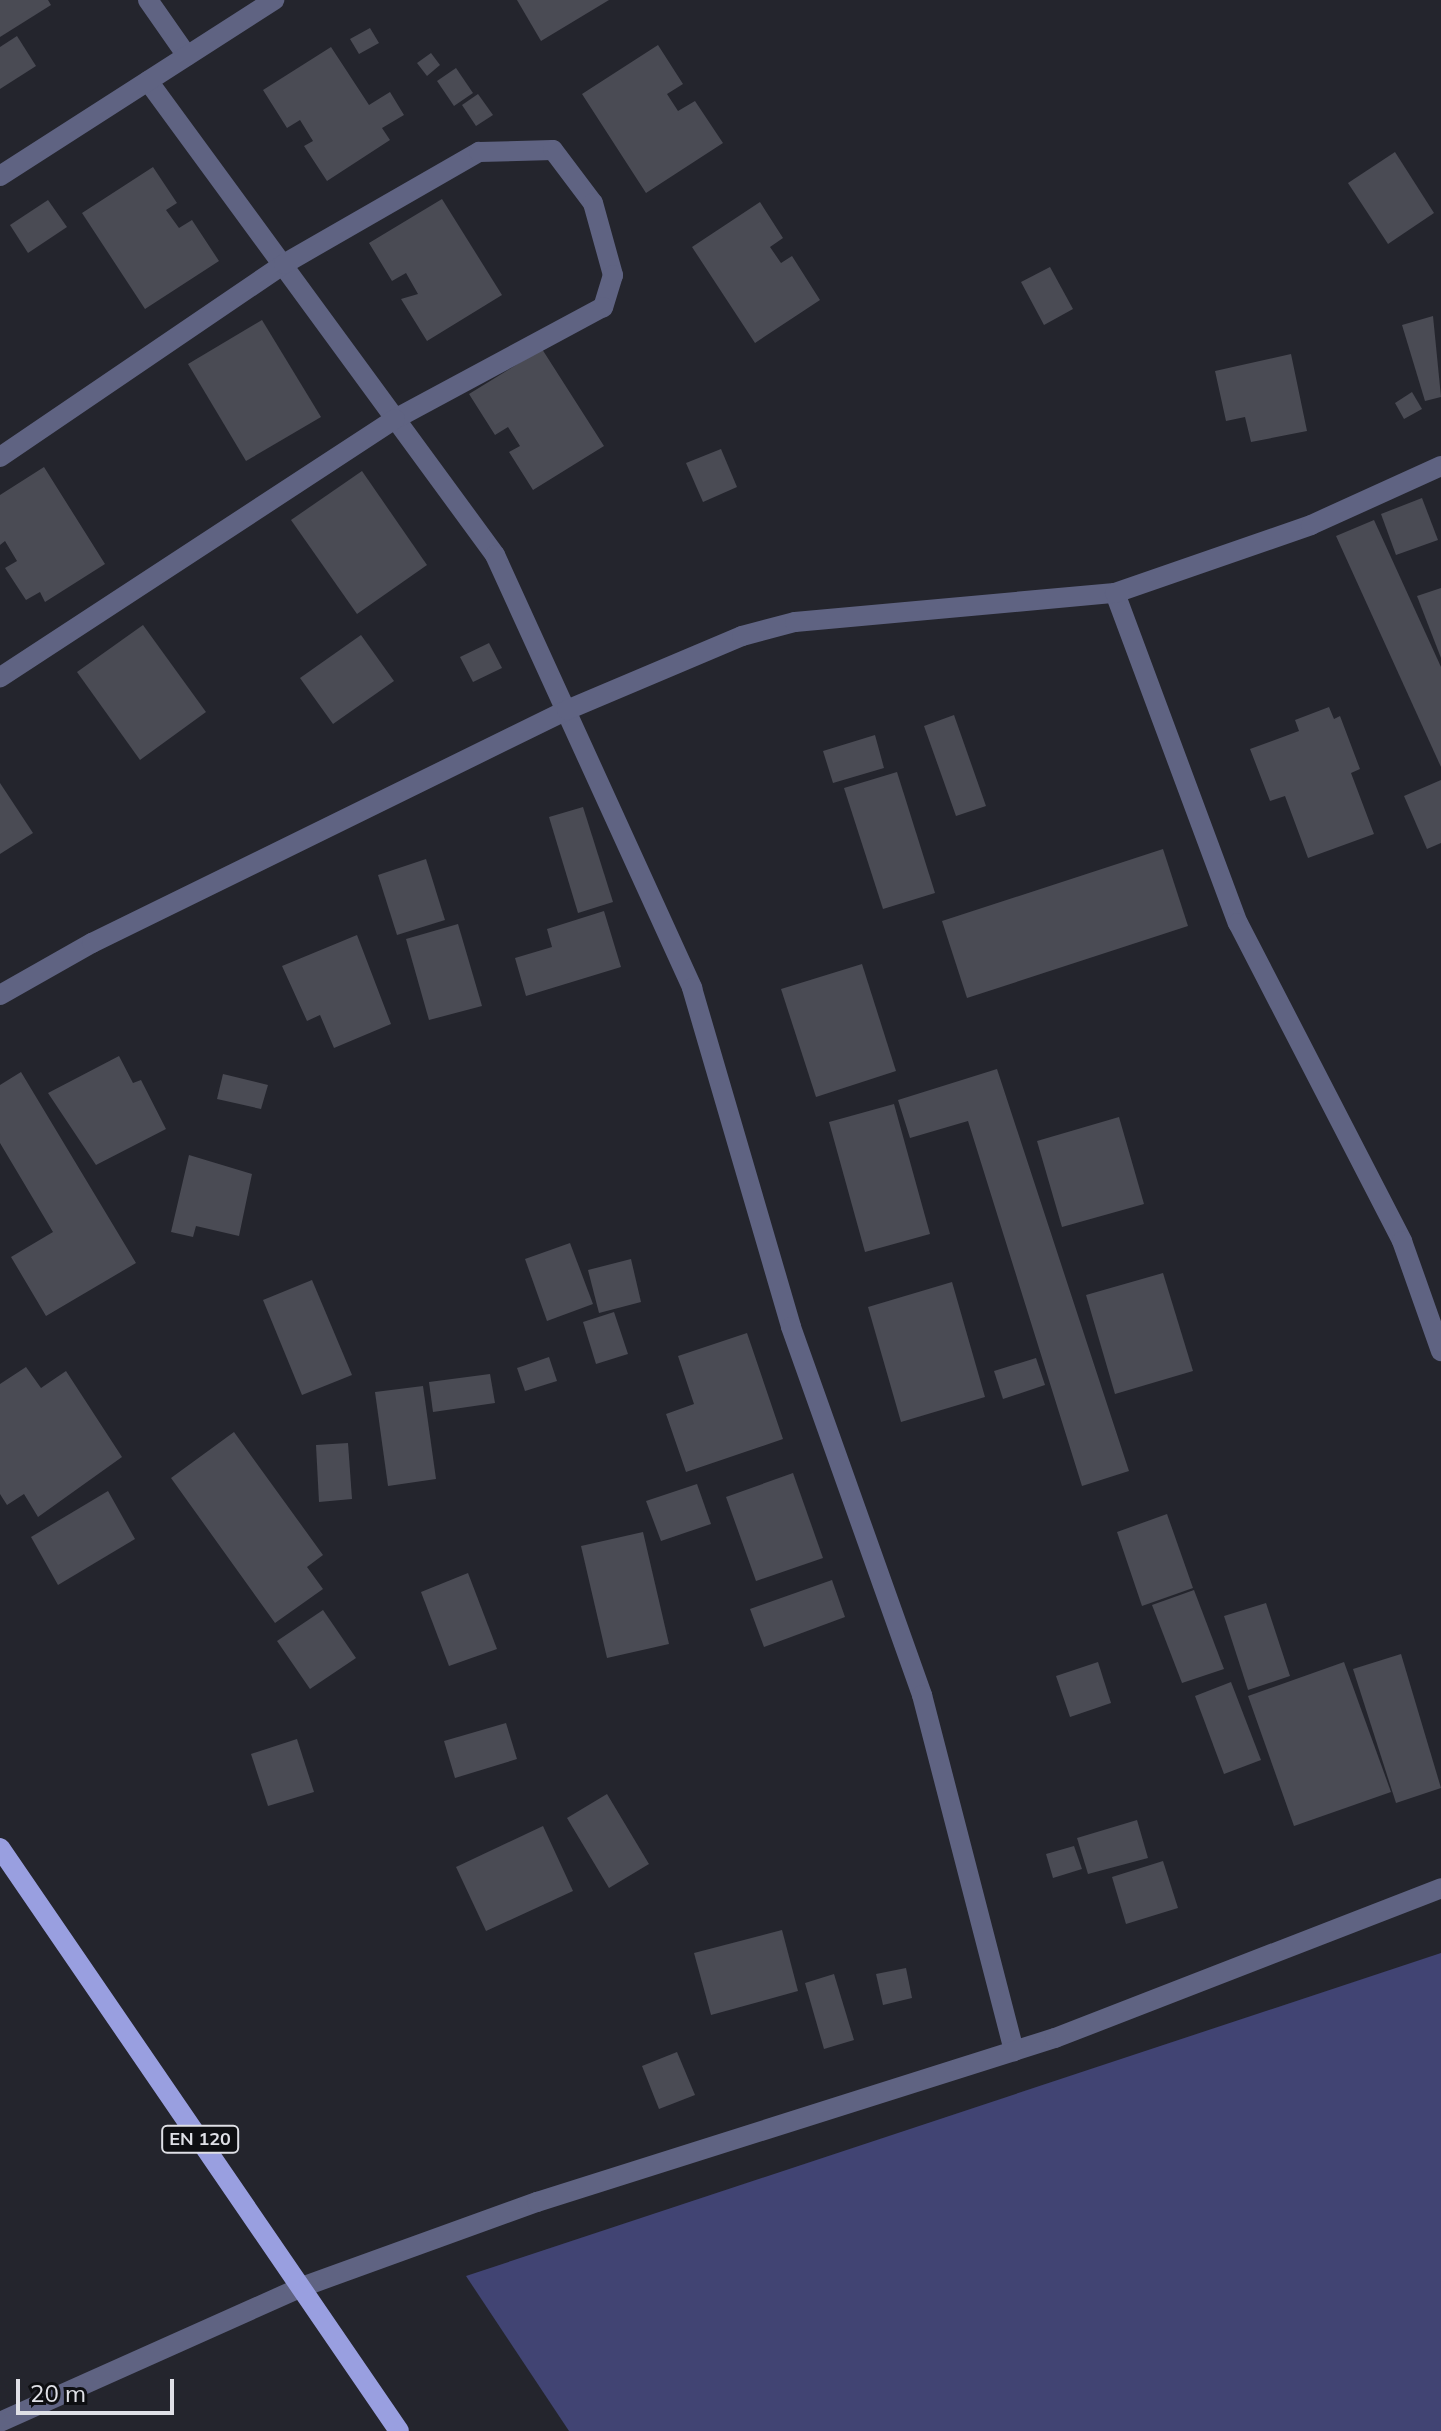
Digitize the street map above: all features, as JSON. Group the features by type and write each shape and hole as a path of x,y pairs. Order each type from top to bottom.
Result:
{"main road":[{"name":"EN 120","path":"0,1848 399,2431"}],"street":[{"path":"148,0 187,56"},
{"path":"0,176 274,0"},
{"path":"148,81 495,555 692,988 791,1327 922,1695 1014,2051"},
{"path":"0,457 284,264 479,152 553,150 593,203 613,275 603,307 395,419 0,677"},
{"path":"0,995 567,710 742,636 795,622 1115,593 1311,525 1441,466"},
{"path":"1115,593 1238,923 1402,1241 1441,1351"},
{"path":"0,2422 302,2287 537,2202 1014,2051 1441,1888"}],"shaded area":[{"path":"1441,1953 1441,2431 569,2431 466,2276"}],"building":[{"path":"0,0 48,0 51,5 0,37"},
{"path":"517,0 609,0 541,41"},
{"path":"370,28 379,43 359,54 350,39"},
{"path":"17,36 36,66 0,89 0,47"},
{"path":"658,45 683,84 667,94 678,111 695,101 723,143 646,193 582,94"},
{"path":"331,47 369,105 390,92 404,115 382,128 390,140 327,181 304,146 313,141 300,120 287,128 263,90"},
{"path":"431,53 440,65 427,76 417,63"},
{"path":"456,68 473,93 454,106 437,81"},
{"path":"478,94 493,115 476,126 462,105"},
{"path":"1395,152 1434,213 1388,244 1348,183"},
{"path":"153,167 177,203 166,210 179,228 192,220 219,261 145,309 82,213"},
{"path":"442,199 502,295 427,341 401,299 418,294 406,273 392,281 369,243"},
{"path":"48,200 67,227 28,253 10,225"},
{"path":"760,202 783,238 770,247 781,263 792,256 820,300 755,343 692,247"},
{"path":"1050,267 1073,309 1044,325 1021,282"},
{"path":"1433,316 1441,397 1425,401 1402,325"},
{"path":"262,320 321,417 246,461 188,364"},
{"path":"542,349 604,446 533,490 509,452 520,446 508,427 495,435 469,394"},
{"path":"1291,354 1307,431 1251,442 1245,417 1226,421 1215,371"},
{"path":"1412,392 1422,409 1404,419 1395,403"},
{"path":"721,449 737,487 703,502 686,463"},
{"path":"44,467 105,564 45,602 40,592 26,600 5,568 17,561 5,541 0,545 0,495"},
{"path":"362,471 427,565 357,614 291,520"},
{"path":"1422,498 1438,540 1396,555 1381,514"},
{"path":"1374,520 1441,667 1441,767 1336,536"},
{"path":"1441,588 1441,658 1417,596"},
{"path":"143,625 206,712 140,760 77,672"},
{"path":"361,635 394,681 333,724 300,678"},
{"path":"489,643 502,668 473,682 460,657"},
{"path":"1329,707 1334,719 1340,716 1360,769 1351,773 1374,834 1308,858 1285,796 1270,801 1250,749 1299,731 1295,720"},
{"path":"954,715 986,806 956,816 924,726"},
{"path":"875,735 884,768 833,783 823,751"},
{"path":"897,772 935,893 883,909 844,788"},
{"path":"1441,780 1441,843 1427,849 1404,796"},
{"path":"0,783 33,833 0,854"},
{"path":"583,807 613,902 578,913 549,817"},
{"path":"1163,849 1188,926 967,998 942,921"},
{"path":"426,859 445,920 397,935 378,875"},
{"path":"604,911 621,967 526,996 515,958 552,947 547,929"},
{"path":"458,924 482,1006 429,1020 406,939"},
{"path":"357,935 391,1024 334,1048 320,1015 307,1021 282,966"},
{"path":"862,964 896,1071 816,1097 781,989"},
{"path":"119,1056 133,1083 141,1080 166,1129 96,1165 48,1093"},
{"path":"997,1069 1129,1471 1082,1486 968,1121 910,1138 898,1100"},
{"path":"21,1072 136,1263 46,1316 11,1257 53,1232 0,1143 0,1085"},
{"path":"223,1074 268,1085 261,1109 217,1099"},
{"path":"894,1104 930,1234 865,1252 829,1122"},
{"path":"1119,1117 1144,1204 1062,1227 1037,1141"},
{"path":"189,1155 252,1174 239,1236 196,1226 193,1237 171,1232"},
{"path":"570,1243 593,1304 547,1321 525,1259"},
{"path":"631,1259 641,1302 599,1313 588,1270"},
{"path":"1163,1273 1193,1371 1115,1394 1086,1295"},
{"path":"312,1280 352,1375 302,1395 263,1300"},
{"path":"952,1282 985,1397 901,1422 868,1307"},
{"path":"614,1312 628,1354 596,1364 583,1322"},
{"path":"747,1333 783,1439 686,1472 666,1414 694,1404 678,1356"},
{"path":"549,1357 557,1381 525,1391 517,1368"},
{"path":"1036,1358 1045,1385 1003,1399 994,1371"},
{"path":"26,1367 41,1388 66,1371 122,1457 38,1517 24,1494 7,1505 0,1494 0,1384"},
{"path":"490,1374 495,1403 433,1412 429,1382"},
{"path":"423,1386 436,1479 388,1486 375,1392"},
{"path":"234,1432 323,1555 307,1567 323,1589 275,1623 171,1478"},
{"path":"348,1443 352,1499 319,1502 316,1445"},
{"path":"793,1473 823,1558 756,1581 726,1497"},
{"path":"697,1484 711,1524 661,1541 646,1501"},
{"path":"108,1491 135,1539 58,1585 31,1537"},
{"path":"1167,1514 1193,1588 1142,1606 1117,1532"},
{"path":"643,1532 669,1644 607,1658 581,1546"},
{"path":"468,1573 497,1649 449,1666 421,1592"},
{"path":"832,1580 845,1617 764,1647 750,1609"},
{"path":"1194,1590 1224,1669 1182,1683 1152,1605"},
{"path":"1266,1603 1290,1676 1248,1690 1224,1616"},
{"path":"323,1610 356,1658 310,1689 277,1641"},
{"path":"1401,1654 1441,1788 1396,1803 1353,1669"},
{"path":"1098,1662 1111,1703 1070,1717 1056,1676"},
{"path":"1344,1662 1391,1792 1294,1826 1248,1696"},
{"path":"1231,1682 1261,1760 1224,1774 1195,1696"},
{"path":"506,1723 517,1759 455,1778 444,1741"},
{"path":"297,1739 314,1792 268,1806 251,1754"},
{"path":"607,1794 649,1864 609,1888 567,1818"},
{"path":"1137,1820 1148,1858 1088,1874 1077,1838"},
{"path":"543,1826 573,1891 486,1931 456,1867"},
{"path":"1074,1846 1082,1869 1053,1878 1046,1854"},
{"path":"1163,1861 1178,1908 1126,1924 1112,1877"},
{"path":"782,1930 798,1991 711,2015 694,1953"},
{"path":"906,1968 912,1998 883,2005 876,1974"},
{"path":"834,1974 854,2040 824,2049 805,1983"},
{"path":"677,2052 695,2095 659,2109 642,2066"}]}
